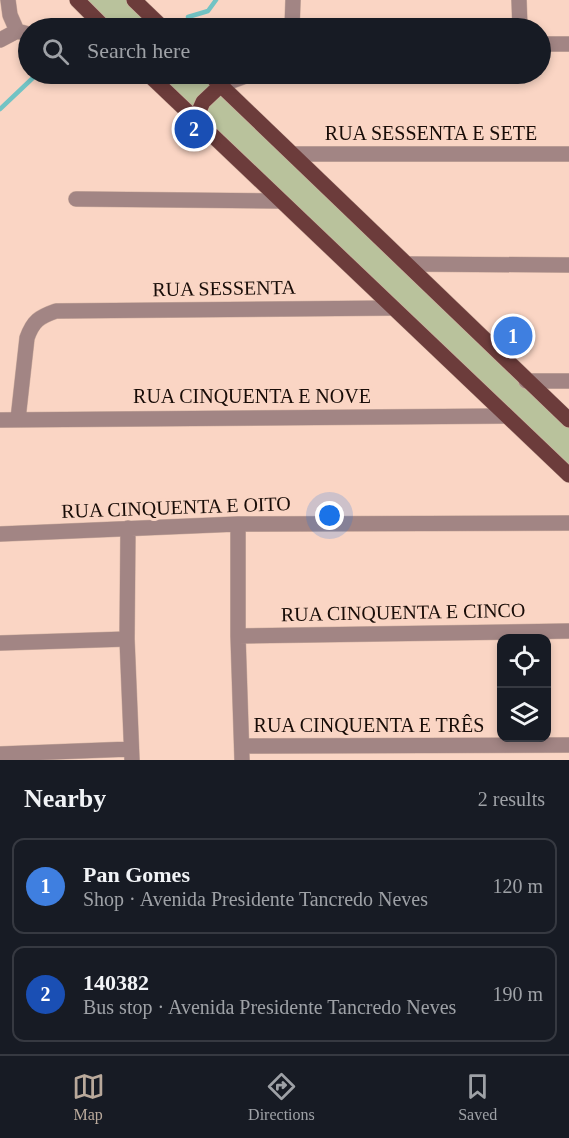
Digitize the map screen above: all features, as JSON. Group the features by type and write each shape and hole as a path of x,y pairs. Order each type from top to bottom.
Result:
{"main road":[{"path":"77,0 94,18"},
{"path":"134,0 153,18"},
{"path":"160,84 569,475"},
{"path":"196,118 203,102 221,85 569,420"}],"street":[{"path":"8,0 10,15 18,25"},
{"path":"292,18 293,0"},
{"path":"519,0 520,18"},
{"path":"0,40 18,34"},
{"path":"551,44 569,44"},
{"name":"RUA SESSENTA E SETE","path":"293,154 569,154"},
{"path":"76,199 280,201"},
{"path":"406,264 569,265"},
{"name":"RUA SESSENTA","path":"18,419 27,338 31,328 41,316 56,311 393,308"},
{"path":"526,381 569,381"},
{"name":"RUA CINQUENTA E NOVE","path":"0,420 505,416"},
{"name":"RUA CINQUENTA E OITO","path":"0,534 238,524 569,523"},
{"path":"238,524 238,636 242,753"},
{"path":"0,754 131,754 127,639 128,528"},
{"name":"RUA CINQUENTA E CINCO","path":"238,636 569,631"},
{"path":"0,643 127,639"},
{"name":"RUA CINQUENTA E TRÊS","path":"242,753 569,746"}],"green space":[{"path":"83,0 126,0 145,18 99,18"},
{"path":"165,84 212,84 569,425 569,470"}],"waterway":[{"path":"188,17 208,11 216,0"},
{"path":"0,109 26,84"}],"place":[{"name":"140382","path":"194,129"},
{"name":"Pan Gomes","path":"513,336"}]}
